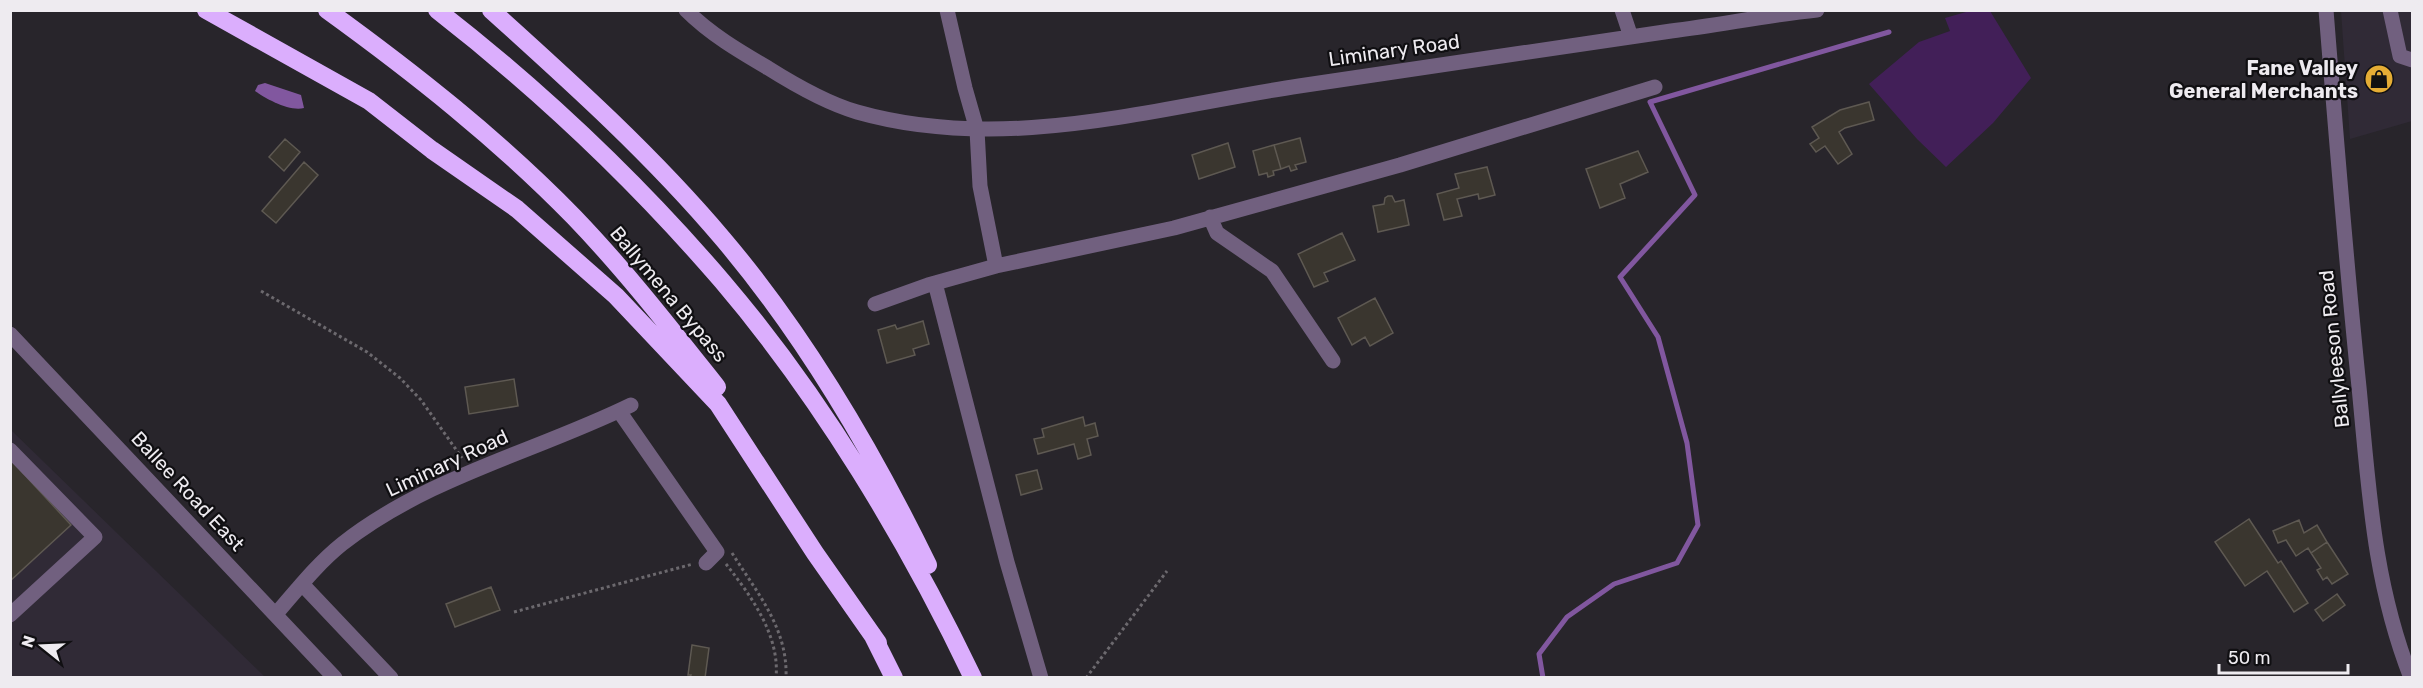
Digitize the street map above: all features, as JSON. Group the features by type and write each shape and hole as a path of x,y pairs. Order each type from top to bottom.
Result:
{"highway":[{"path":"206,10 369,101 432,150 517,209 616,296 718,404 815,553 878,643"},
{"name":"Ballymena Bypass","path":"327,10 471,122 573,217 618,267 726,398 789,492 878,643 894,678"},
{"path":"437,10 502,62 584,135 657,209 722,282 782,357 871,490 909,554 973,678"},
{"path":"490,10 595,105 644,153 724,240 761,286 796,335 862,440 916,542 982,678"}],"street":[{"name":"Liminary Road","path":"686,10 696,21 740,52 798,87 856,111 913,123 977,130 1039,128 1112,119 1276,89 1817,10"},
{"path":"947,10 977,130 980,186 996,266"},
{"path":"1622,10 1631,37"},
{"name":"Ballyleeson Road","path":"2326,10 2344,237 2374,535 2382,588 2392,626 2411,678"},
{"path":"2390,10 2400,56 2412,60"},
{"path":"875,303 996,266 1174,228 1400,165 1655,87"},
{"path":"1210,217 1217,233 1272,271 1333,361"},
{"path":"935,283 1007,562 1041,678"},
{"name":"Ballee Road East","path":"10,334 335,678"},
{"name":"Liminary Road","path":"276,614 341,545 426,491 625,408 711,557"},
{"path":"10,450 95,537 10,615"},
{"path":"302,584 391,678"}],"path":[{"path":"261,291 367,352 400,378 421,400 459,454 469,473"},
{"path":"514,612 695,564 711,557 765,622 774,648 776,678"},
{"path":"1086,678 1167,571"}],"shaded area":[{"path":"1973,10 1990,11 2031,78 1993,123 1946,167 1917,139 1869,84 1919,42 1950,31 1945,18"},
{"name":"Fane Valley General Merchants","path":"2341,11 2412,11 2412,121 2350,139"},
{"path":"265,83 301,95 304,108 285,106 255,91 258,85"},
{"path":"11,430 265,677 11,677"}],"building":[{"path":"1869,102 1874,120 1845,128 1839,132 1852,154 1838,164 1825,146 1816,152 1810,144 1819,138 1812,127 1840,110"},
{"path":"1300,138 1306,162 1295,165 1297,169 1291,171 1289,166 1281,169 1274,145"},
{"path":"285,139 300,152 284,171 269,157"},
{"path":"1228,143 1235,167 1199,179 1192,155"},
{"path":"1274,145 1281,169 1273,171 1274,175 1268,177 1267,173 1259,175 1253,151"},
{"path":"1638,151 1648,172 1620,184 1625,198 1600,208 1586,169"},
{"path":"304,162 318,175 276,223 262,211"},
{"path":"1487,167 1495,195 1479,199 1478,194 1457,199 1462,216 1444,220 1437,194 1459,188 1455,174"},
{"path":"1388,196 1392,196 1395,202 1404,200 1409,225 1378,232 1373,206 1384,204"},
{"path":"1342,233 1355,260 1324,273 1328,281 1314,287 1298,254"},
{"path":"1375,298 1393,333 1370,346 1365,337 1352,345 1338,318"},
{"path":"923,321 929,344 913,349 915,355 887,363 878,330 895,325 897,329"},
{"path":"514,379 518,406 469,414 465,387"},
{"path":"1083,417 1085,426 1095,423 1098,436 1087,439 1091,455 1078,459 1074,444 1038,454 1034,439 1044,437 1042,429"},
{"path":"10,459 71,525 10,581"},
{"path":"1037,470 1042,489 1021,495 1016,475"},
{"path":"2249,519 2278,563 2281,561 2308,603 2294,612 2267,571 2245,586 2215,542"},
{"path":"2299,520 2304,533 2317,525 2327,542 2311,553 2308,548 2296,556 2286,540 2278,543 2273,531"},
{"path":"2327,542 2348,574 2332,584 2327,577 2323,580 2317,570 2321,568 2311,553"},
{"path":"491,587 500,610 455,627 446,604"},
{"path":"2337,594 2345,605 2323,621 2315,610"},
{"path":"692,645 709,648 705,678 690,678 691,675 688,675"}],"waterway":[{"path":"1543,678 1539,654 1567,617 1614,584 1677,563 1698,525 1687,443 1658,337 1620,277 1695,195 1650,102 1889,32"}],"place":[{"name":"Fane Valley General Merchants","path":"2379,79"}]}
